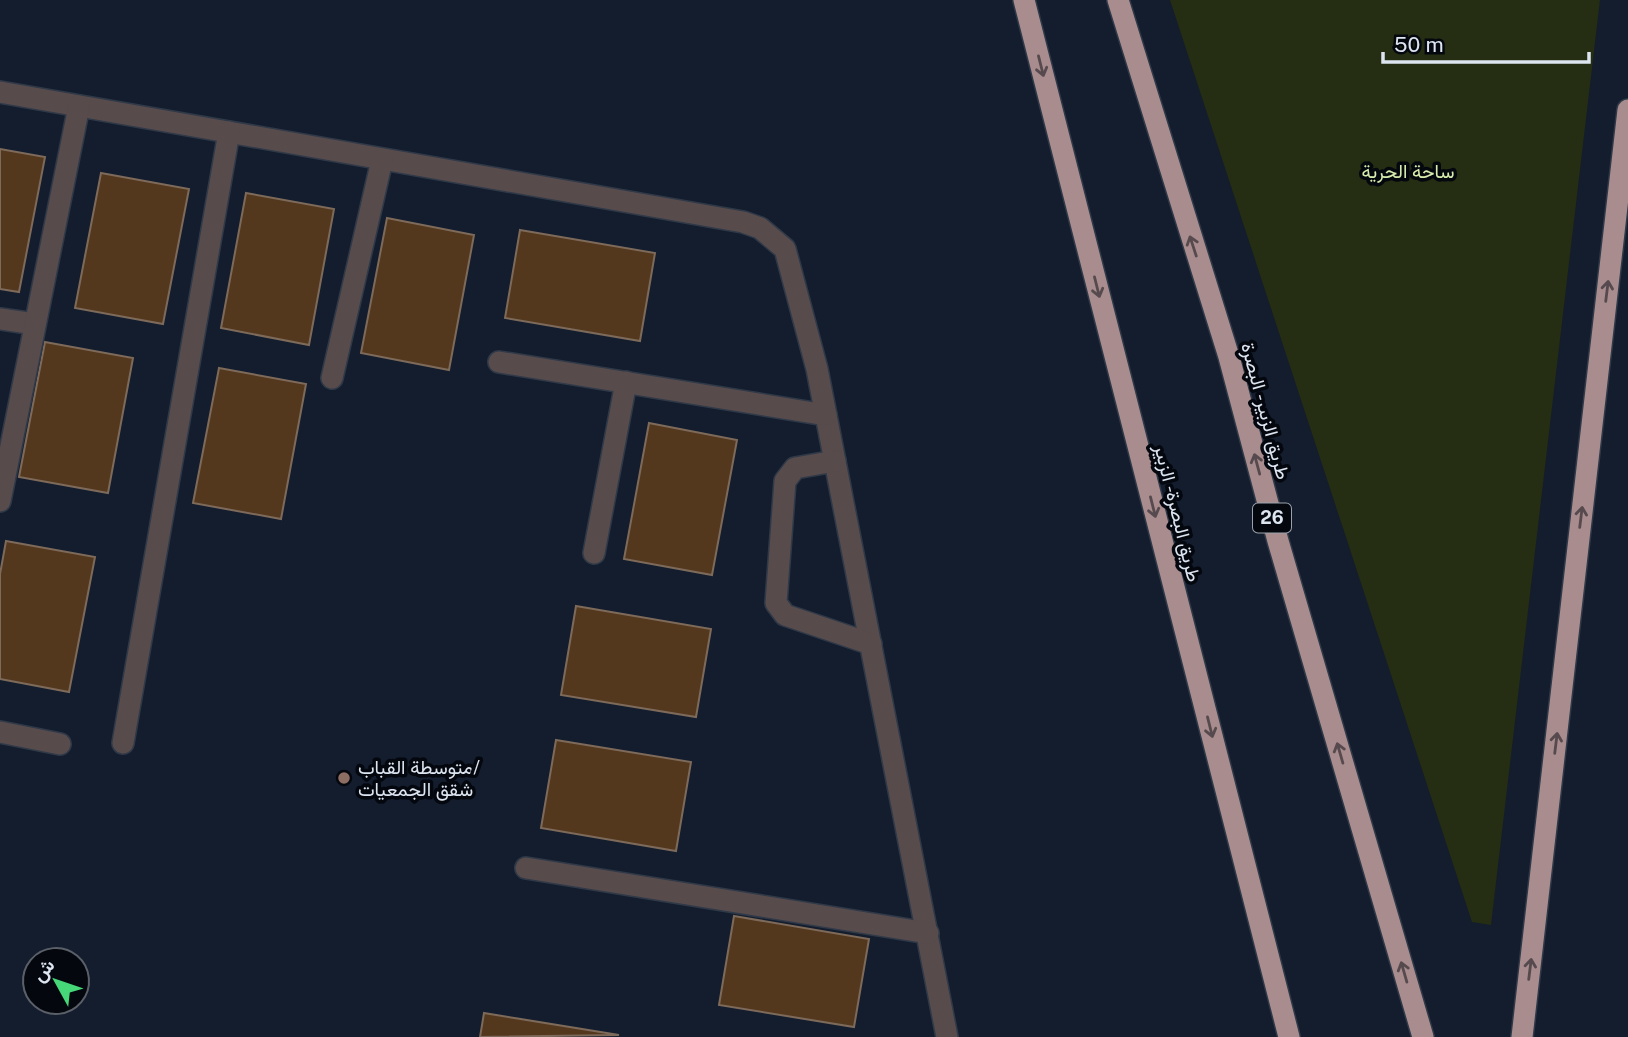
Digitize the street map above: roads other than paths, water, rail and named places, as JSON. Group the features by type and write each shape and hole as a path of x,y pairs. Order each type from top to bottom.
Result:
{"highway":[{"name":"طريق البصرة - الزبير","path":"1024,0 1289,1037"},
{"name":"طريق الزبير - البصرة","path":"1118,0 1229,357 1282,555 1423,1037"},
{"path":"1522,1037 1628,110"}],"street":[{"path":"0,92 743,222 760,228 785,249 817,369 947,1037"},
{"path":"0,501 79,106"},
{"path":"123,743 229,132"},
{"path":"332,378 382,159"},
{"path":"0,319 35,324"},
{"path":"499,362 826,415"},
{"path":"594,553 626,382"},
{"path":"835,461 795,468 785,481 776,603 785,615 871,644"},
{"path":"0,732 60,744"},
{"path":"526,868 928,933"}],"place":[{"name":"متوسطة القباب/ شقق الجمعيات","path":"344,778"}],"park label":[{"name":"ساحة الحرية","path":"1408,171"}]}
